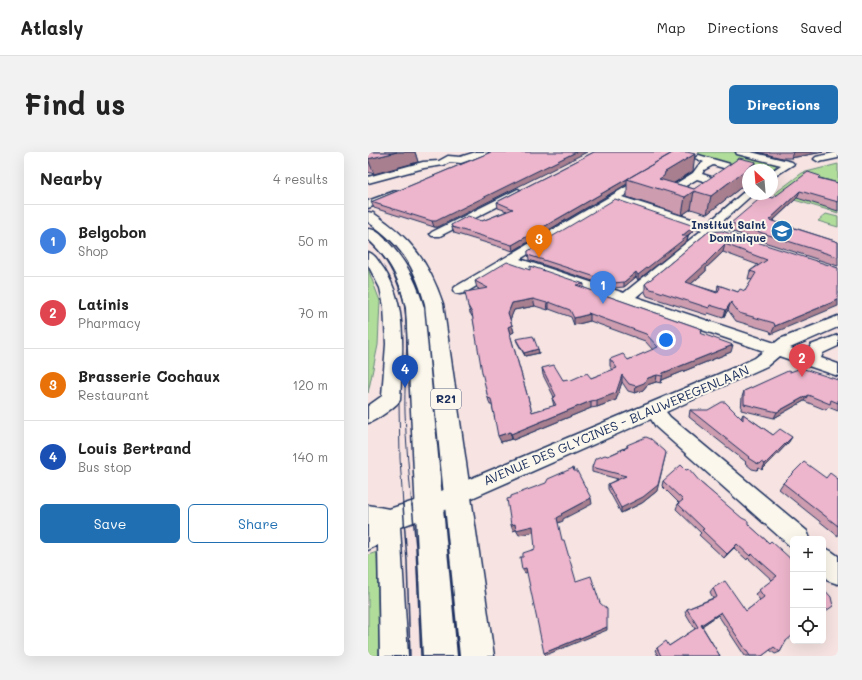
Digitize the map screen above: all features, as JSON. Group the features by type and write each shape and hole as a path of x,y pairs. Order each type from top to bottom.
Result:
{"main road":[{"name":"R21","path":"368,216 395,236 413,254 426,277 434,304 477,656"},
{"name":"R21","path":"368,232 384,246 398,262 407,281 415,308 440,656"}],"street":[{"path":"368,180 423,165 444,166 461,164 463,162 461,160 484,152"},
{"path":"740,152 789,164 778,171"},
{"path":"414,157 430,155 444,166"},
{"path":"819,159 838,155"},
{"path":"692,156 742,170"},
{"path":"696,175 717,182 690,201 671,196 668,193 696,175 701,168 711,162"},
{"path":"368,190 444,166"},
{"path":"460,290 655,173"},
{"path":"436,234 530,186"},
{"path":"368,205 404,190"},
{"path":"614,198 755,244"},
{"path":"626,299 707,232 713,223 742,199"},
{"path":"368,256 375,264 374,274 389,298 393,331 391,400 380,406 368,416"},
{"path":"510,260 838,370"},
{"name":"AVENUE DES GLYCINES - BLAUWEREGENLAAN","path":"379,518 430,506 761,362 786,343 838,321"},
{"path":"811,361 817,349 838,340"},
{"path":"654,409 663,422 796,536"},
{"path":"368,539 379,518"},
{"path":"379,518 394,656"},
{"path":"826,562 838,572"}],"green space":[{"path":"733,152 775,164 742,164 742,168 699,156 698,153"},
{"path":"838,164 838,213 778,195 778,191 802,173"},
{"path":"826,214 838,217 838,227 818,221"},
{"path":"368,269 380,301 378,345 368,393"},
{"path":"377,552 379,656 368,656 368,555"}],"building":[{"path":"368,152 397,152 368,159"},
{"path":"491,152 576,152 436,221 371,202"},
{"path":"594,152 674,152 512,245 452,227 451,225 468,216 482,221 513,209 497,202"},
{"path":"674,152 687,152 695,154 665,172 664,176 659,179 694,189 739,158 756,162 753,164 742,164 742,173 711,196 694,191 685,197 627,179"},
{"path":"808,172 820,176 818,178 838,183 838,202 800,191 769,220 838,242 838,257 731,223 758,200 778,200 778,194"},
{"path":"615,199 694,226 682,236 688,236 638,275 636,272 624,282 614,283 528,255 528,251"},
{"path":"722,231 838,268 838,300 775,326 774,323 739,313 731,302 726,310 710,305 709,308 648,288 645,284 708,232","holes":["725,244 767,260 750,271 756,273 745,291 740,289 738,292 718,285 720,288 717,293 686,282"]},
{"path":"507,262 530,270 530,266 584,284 576,285 702,329 700,333 733,345 663,373 662,376 657,375 648,378 644,383 636,386 629,384 622,375 616,393 591,401 511,434 510,432 498,436 491,399 488,398 482,372 472,313 468,306 465,292 488,288 475,281","holes":["533,299 547,303 549,302 570,310 574,318 590,314 588,313 646,334 658,347 628,360 623,354 610,359 617,368 591,378 587,373 569,381 568,379 563,380 554,365 542,368 556,396 552,398 556,405 532,412 508,327 512,325 508,313 512,303"]},
{"path":"533,336 538,349 524,353 516,339"},
{"path":"801,368 838,380 838,403 831,400 830,404 808,395 777,412 744,404 744,391 788,371 790,372"},
{"path":"722,402 725,402 743,420 743,414 773,435 780,429 792,437 765,464 762,462 760,464 756,463 690,410 708,410"},
{"path":"646,437 651,439 666,453 658,485 643,497 621,508 608,484 626,476 592,467 595,459 605,455 608,456 628,447 627,445"},
{"path":"804,462 826,478 830,473 838,479 838,526 783,483"},
{"path":"681,465 686,470 689,469 701,483 742,518 748,521 748,524 769,543 771,541 790,558 790,638 786,641 780,652 774,647 762,656 750,656 721,612 701,625 720,656 661,656 657,648 666,641 669,646 698,627 687,609 717,597 713,588 725,581 746,611 764,597 759,590 777,576 752,554 750,556 737,544 727,554 678,504 683,500 663,481"},
{"path":"573,468 574,471 577,471 591,498 561,514 562,515 557,518 562,540 564,540 576,581 591,576 600,603 607,609 607,627 544,653 526,568 522,569 520,557 523,557 523,553 535,549 533,526 516,530 515,524 511,525 507,499 511,498 511,496 546,483 548,479"},
{"path":"826,591 831,597 833,606 826,611"}],"tram line":[{"path":"368,241 385,258 396,278 403,298 407,343 405,424 412,506"},
{"path":"399,403 403,506"},
{"path":"403,505 407,561 410,656"},
{"path":"412,505 416,547 421,656"}],"place":[{"name":"Institut Saint Dominique","path":"782,231"},
{"name":"Brasserie Cochaux","path":"539,258"},
{"name":"Belgobon","path":"603,304"},
{"name":"Latinis","path":"802,377"},
{"name":"Louis Bertrand","path":"405,388"}]}
